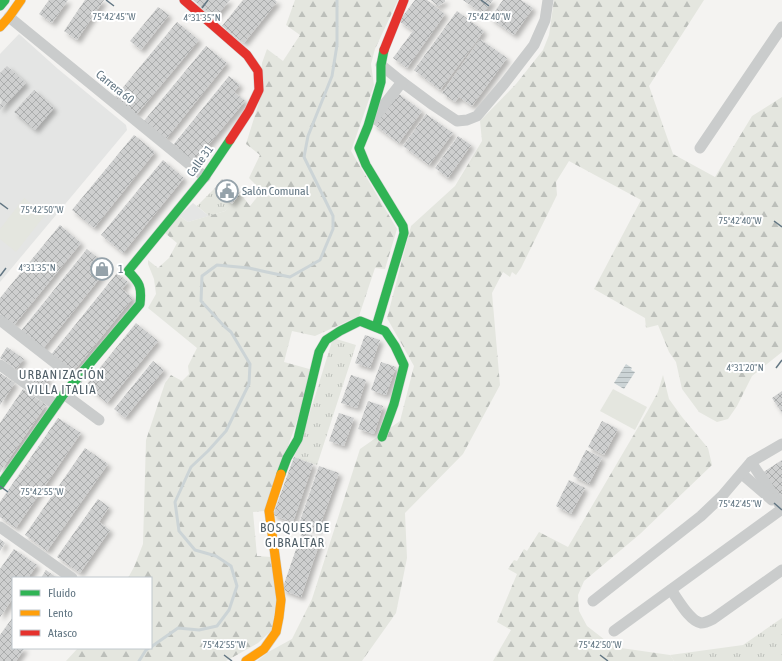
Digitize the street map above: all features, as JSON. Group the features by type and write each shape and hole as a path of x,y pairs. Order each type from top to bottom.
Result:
{"street":[{"path":"0,6 5,0"},
{"path":"0,27 21,0"},
{"name":"Calle 31","path":"76,380 140,304 142,291 138,280 128,271 205,177 249,111 259,90 258,71 247,55 184,0"},
{"path":"376,327 404,233 403,226 366,166 359,148 368,126 382,82 381,65 384,47 404,0"},
{"path":"381,65 433,105 457,121 467,120 477,116 534,45 545,20 548,0"},
{"name":"Carrera 60","path":"9,17 205,177"},
{"path":"700,148 782,28"},
{"path":"368,126 402,82"},
{"path":"0,320 76,380 56,405 0,485"},
{"path":"246,661 264,649 276,632 281,600 269,511 287,458 298,440 319,352 326,340 360,321 385,331 395,346 404,365 394,404 382,437"},
{"path":"0,365 56,405"},
{"path":"64,394 99,420"},
{"path":"593,601 701,516 722,496 752,462 782,444"},
{"path":"752,462 782,509"},
{"path":"742,474 782,509"},
{"path":"614,631 782,509"},
{"path":"0,527 71,577"},
{"path":"671,590 690,617 700,623 706,622 713,619 782,570"}],"shaded area":[{"path":"19,34 58,69 126,125 127,130 0,282 0,54"},
{"path":"193,203 209,216 188,222 179,216"},
{"path":"626,364 635,372 624,389 614,383"}],"green space":[{"path":"295,0 398,0 375,49 371,64 374,85 351,151 397,229 385,269 375,268 359,316 315,336 292,331 284,362 313,370 295,427 264,511 253,512 257,556 271,557 276,601 272,630 258,643 226,661 66,661 77,649 152,649 152,577 129,577 143,544 146,440 165,383 171,375 182,381 189,374 188,366 197,348 148,308 156,294 154,279 148,264 148,260 158,268 169,258 177,243 165,233 179,216 188,222 225,211 240,193 250,206 262,191 249,178 260,155 246,144 259,102 262,63 267,49 283,61 300,35 286,25"},
{"path":"554,0 704,0 649,86 673,154 715,177 752,116 782,97 782,352 752,376 737,406 728,419 717,422 699,412 682,389 676,362 669,352 658,325 646,328 645,318 594,289 641,200 569,161 556,182 557,195 521,268 516,275 512,272 510,277 503,272 492,293 500,385 463,454 405,513 407,558 396,613 362,661 257,661 270,651 292,639 312,599 360,449 400,421 414,366 387,318 411,226 455,186 482,141 480,121 516,84 543,50 549,35"},
{"path":"214,189 232,204 225,211 209,216 197,206"},
{"path":"24,198 45,215 16,252 0,239 0,229"},
{"path":"333,338 356,345 317,465 294,457 307,422"},
{"path":"663,375 669,399 708,448 712,465 640,534 584,581 578,595 579,611 587,626 605,640 621,648 670,655 674,661 493,661 511,630 497,622 517,574 508,569 514,560 517,561 524,549 527,551 539,532 568,547 647,412 658,392"},
{"path":"613,389 647,407 635,430 600,411"},
{"path":"782,618 782,661 674,661 670,655 743,645"}],"building":[{"path":"49,0 68,0 52,23 39,14"},
{"path":"85,0 104,0 77,40 64,31"},
{"path":"193,0 230,0 215,18"},
{"path":"243,0 275,0 277,2 244,43 222,26"},
{"path":"415,0 427,0 445,14 407,68 393,58 413,31 399,21"},
{"path":"431,0 445,0 445,2 438,6"},
{"path":"463,0 493,0 483,14"},
{"path":"503,0 521,0 533,8 514,35 490,18"},
{"path":"158,7 169,15 141,50 130,41"},
{"path":"457,11 484,31 440,90 414,70"},
{"path":"177,22 199,40 136,115 115,97"},
{"path":"480,39 507,58 472,106 459,97 455,102 442,93"},
{"path":"206,46 227,63 166,139 144,121"},
{"path":"7,66 26,83 0,110 0,105 3,101 0,98 0,73"},
{"path":"229,76 240,85 234,92 245,101 194,162 173,145"},
{"path":"34,90 54,108 35,130 14,112"},
{"path":"396,92 422,111 399,143 373,124"},
{"path":"426,114 453,133 429,165 403,146"},
{"path":"134,135 155,152 94,228 72,210"},
{"path":"458,136 471,145 448,178 435,168"},
{"path":"163,160 184,178 123,253 101,235"},
{"name":"Salón Comunal","path":"222,179 240,193 232,204 214,189"},
{"path":"60,225 81,243 14,325 0,314 0,298"},
{"path":"87,249 109,267 42,350 20,332"},
{"path":"117,273 128,282 122,289 133,298 72,373 50,356"},
{"path":"136,323 158,341 107,403 86,385"},
{"path":"365,335 380,340 370,368 355,363"},
{"path":"7,347 24,359 16,369 0,358"},
{"path":"153,361 164,370 125,418 114,409"},
{"path":"381,362 396,367 386,395 371,390"},
{"path":"36,369 49,379 42,388 29,378"},
{"path":"0,373 15,383 0,405"},
{"path":"351,375 366,380 357,408 341,403"},
{"path":"23,389 46,405 0,472 0,423"},
{"path":"782,391 782,413 772,398"},
{"path":"368,401 383,406 374,434 358,429"},
{"path":"339,413 354,418 344,446 329,441"},
{"path":"58,418 81,433 16,528 0,517 0,502"},
{"path":"602,421 618,429 604,455 588,447"},
{"path":"85,448 108,464 47,551 25,535"},
{"path":"586,450 602,458 589,484 573,476"},
{"path":"294,457 313,464 293,522 273,515"},
{"path":"782,460 782,503 762,473"},
{"path":"319,466 339,473 318,531 299,524"},
{"path":"569,480 585,488 571,514 556,506"},
{"path":"98,499 109,507 99,522 110,530 80,573 57,557"},
{"path":"302,532 321,539 301,597 282,590"},
{"path":"0,539 5,543 0,551"},
{"path":"14,549 37,565 29,577 12,577 12,599 0,617 0,569"},
{"path":"46,570 56,577 42,577"},
{"path":"12,618 12,649 24,649 16,661 0,661 0,635"}],"waterway":[{"path":"152,646 178,628 199,630 217,626 229,610 237,586 231,566 216,556 195,550 179,531 175,502 191,467 226,431 249,384 250,364 231,332 201,301 202,276 217,265 249,268 290,277 320,260 333,229 333,216 304,157 308,136 332,76 337,45 337,0"},
{"path":"139,661 148,649"}],"traffic: fast":[{"path":"0,6 5,0"},
{"path":"376,327 404,233 403,226 366,165 359,148 368,126 381,82 381,65 384,50"},
{"path":"0,485 64,394 140,304 141,293 138,282 128,271 205,177 230,140"},
{"path":"281,474 287,458 298,439 319,352 326,340 360,321 385,331 395,346 404,365 394,404 382,437"}],"traffic: slow":[{"path":"0,27 21,0"},
{"path":"246,661 264,649 276,632 279,617 281,600 269,511 281,474"}],"traffic: jam":[{"path":"184,0 247,55 258,71 259,90 249,111 230,140"},
{"path":"384,50 404,0"}],"place":[{"name":"Salón Comunal","path":"227,191"},
{"name":"1","path":"102,269"}],"district":[{"name":"URBANIZACIÓN VILLA ITALIA","path":"62,382"},
{"name":"BOSQUES DE GIBRALTAR","path":"295,534"}]}
